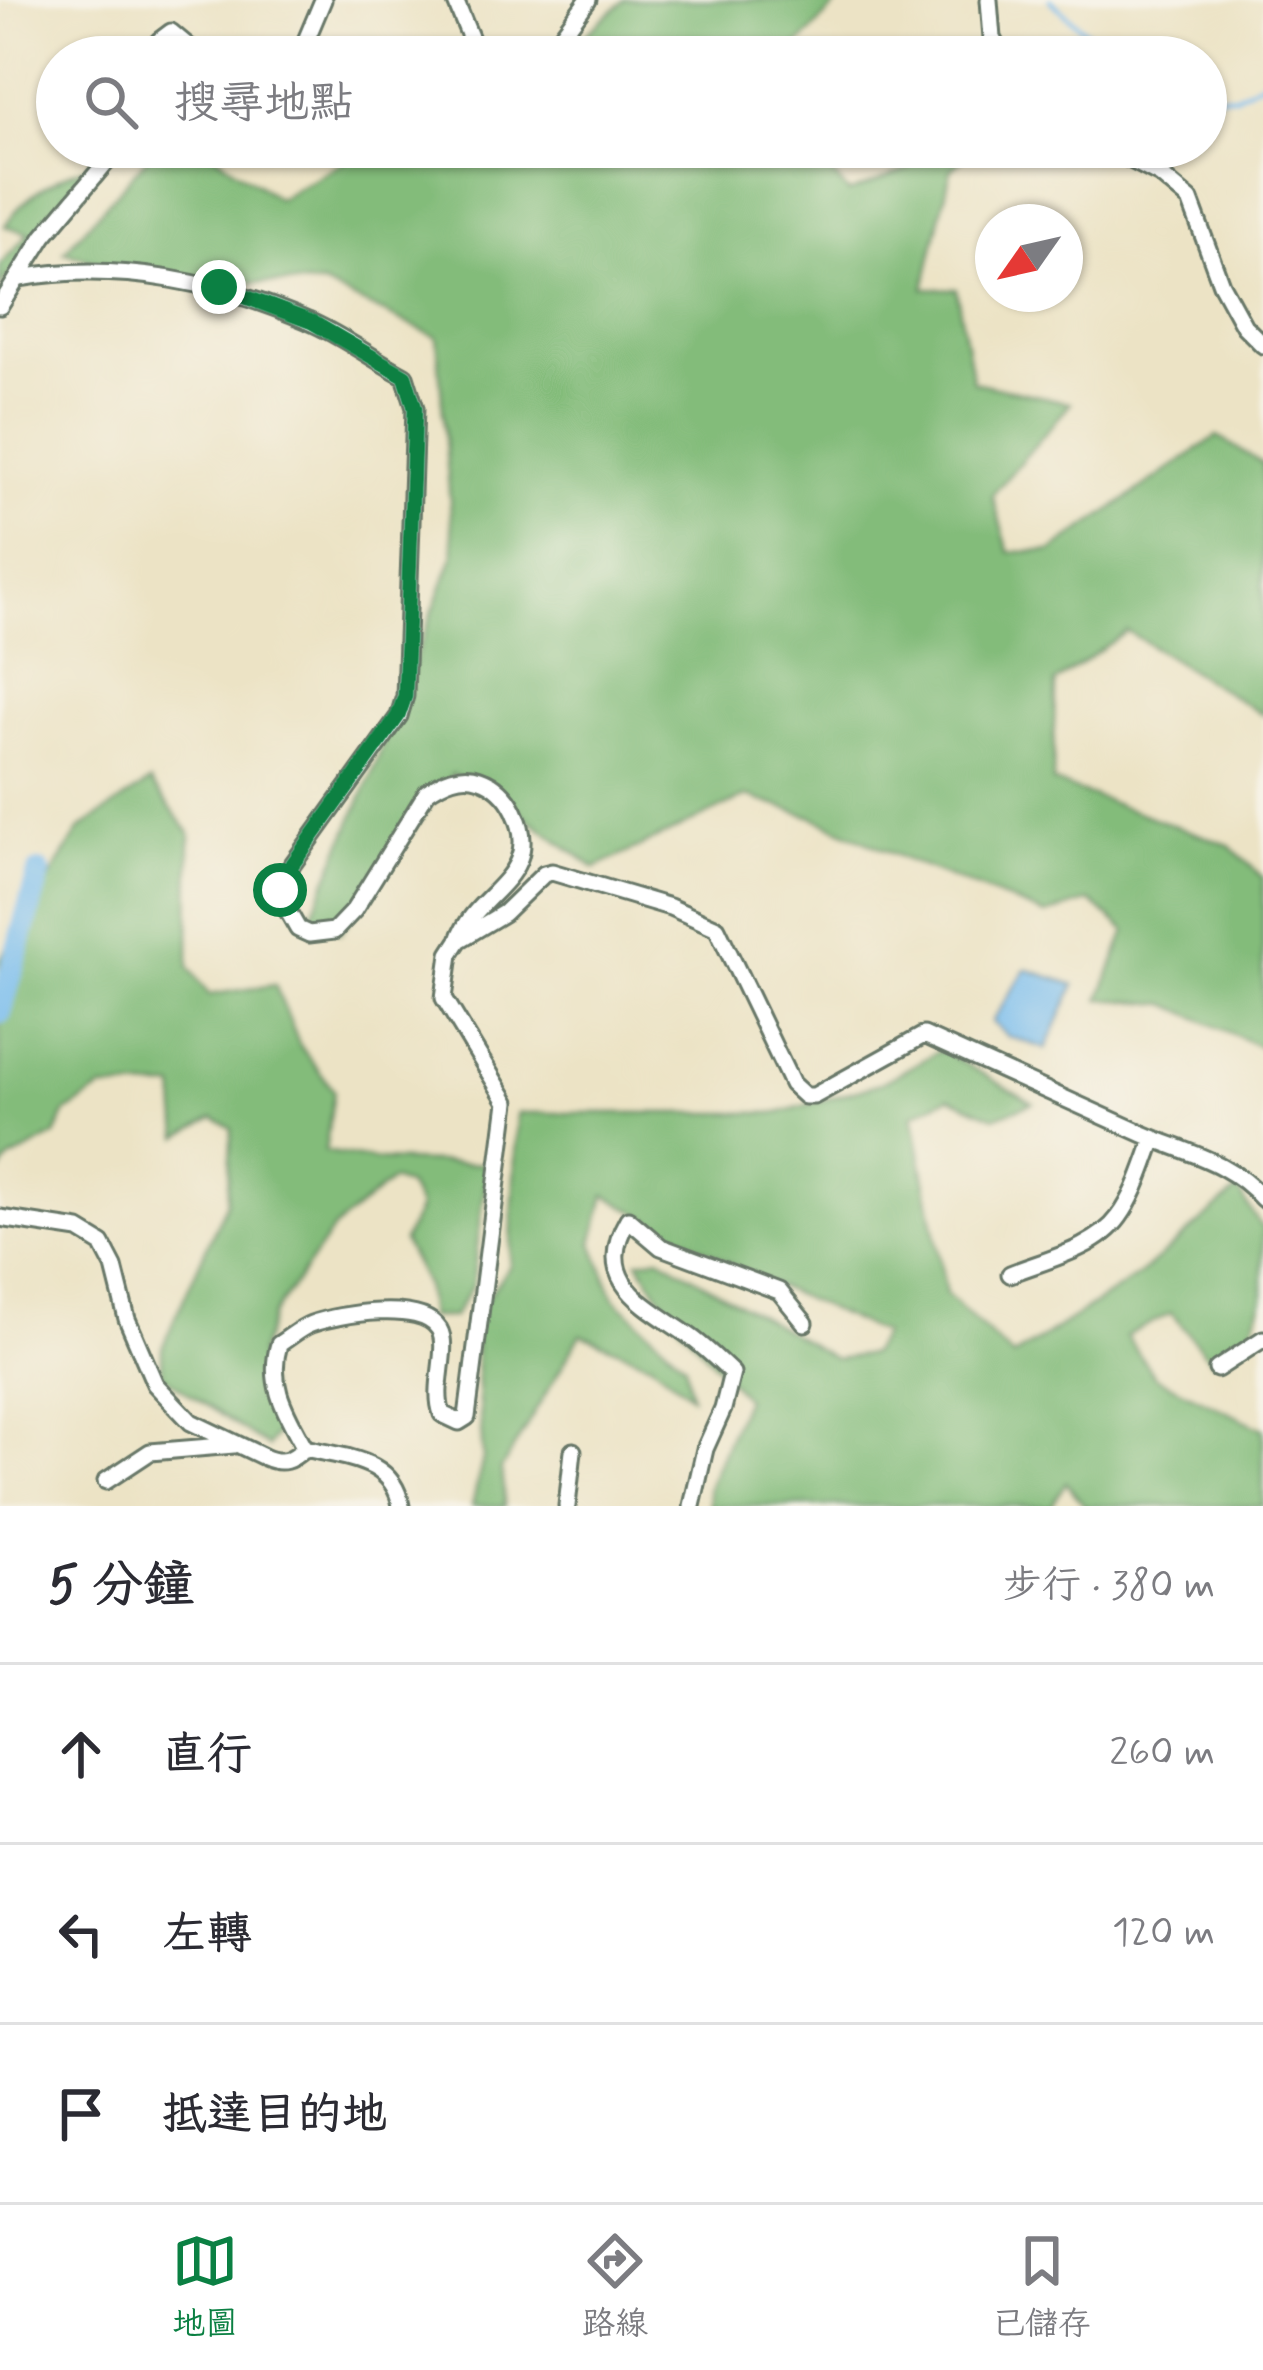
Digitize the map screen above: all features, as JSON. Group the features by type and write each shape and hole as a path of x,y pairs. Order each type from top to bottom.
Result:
{"street":[{"path":"308,36 323,0"},
{"path":"455,0 470,36"},
{"path":"561,36 588,0"},
{"path":"988,0 992,36"},
{"path":"0,306 44,236 101,168"},
{"path":"1146,168 1190,200 1221,284 1244,326 1263,345"},
{"path":"20,278 83,273 219,287 312,322 405,376 415,408 405,696 398,716 282,879 280,890 298,929 309,934 334,931 354,910 427,792 442,782 476,777 500,791 520,824 519,858 512,877 464,925 450,954 444,998 506,1102 471,1409 459,1422 442,1414 437,1400 443,1350 439,1329 418,1312 309,1324 278,1344 272,1367 278,1395 305,1448 378,1466 393,1481 401,1506"},
{"path":"459,940 504,914 544,874 552,872 670,907 717,928 792,1084 805,1096 814,1096 924,1035 1154,1138 1212,1159 1263,1198"},
{"path":"1010,1274 1077,1248 1116,1222 1154,1138"},
{"path":"0,1217 79,1230 102,1244 155,1384 191,1422 275,1462 292,1460 305,1448"},
{"path":"692,1506 705,1448 723,1409 732,1373 626,1288 614,1263 616,1239 628,1219 661,1247 779,1291 805,1322"},
{"path":"1217,1369 1263,1339"},
{"path":"106,1480 150,1452 237,1445"},
{"path":"567,1506 573,1451"}],"green space":[{"path":"625,0 841,0 807,36 583,36"},
{"path":"97,168 0,288 0,265 29,233 5,226 23,204 74,171"},
{"path":"138,168 234,168 278,199 333,168 827,168 849,193 909,168 953,168 924,288 956,289 973,382 1071,403 992,495 1009,552 1052,551 1217,436 1263,464 1263,715 1127,631 1055,682 1053,782 1229,845 1263,878 1263,1048 1167,1004 1100,999 1126,931 1090,901 1046,915 813,817 747,796 595,868 518,811 452,774 340,933 311,917 372,774 454,554 437,337 323,285 157,279 64,252"},
{"path":"150,782 190,833 189,967 209,995 275,985 300,1046 334,1091 325,1151 375,1160 488,1164 472,1286 453,1317 429,1317 425,1284 403,1241 419,1209 408,1186 392,1180 333,1229 272,1316 259,1354 277,1432 268,1447 162,1375 162,1348 227,1201 232,1128 214,1118 179,1137 175,1088 102,1089 66,1112 55,1135 9,1161 0,1173 0,959 80,829"},
{"path":"941,1050 1033,1103 994,1117 949,1097 913,1114 946,1294 1013,1357 1138,1276 1238,1190 1263,1230 1263,1298 1251,1333 1212,1361 1171,1313 1126,1336 1155,1377 1263,1429 1263,1506 1085,1506 1066,1482 1051,1506 710,1506 708,1488 745,1398 678,1322 638,1261 659,1257 835,1359 870,1354 883,1334 752,1275 605,1195 593,1243 614,1298 685,1364 691,1395 651,1363 581,1334 501,1469 505,1506 472,1506 483,1458 473,1316 510,1266 517,1113 779,1113 881,1083"}],"water":[{"path":"1026,969 1075,985 1046,1049 1007,1036 992,1022"}],"waterway":[{"path":"1050,0 1091,36"},
{"path":"1227,96 1263,81"},
{"path":"0,1012 39,873"}],"route":[{"path":"219,287 312,322 405,376 415,408 405,696 398,716 282,879 280,890"}]}
